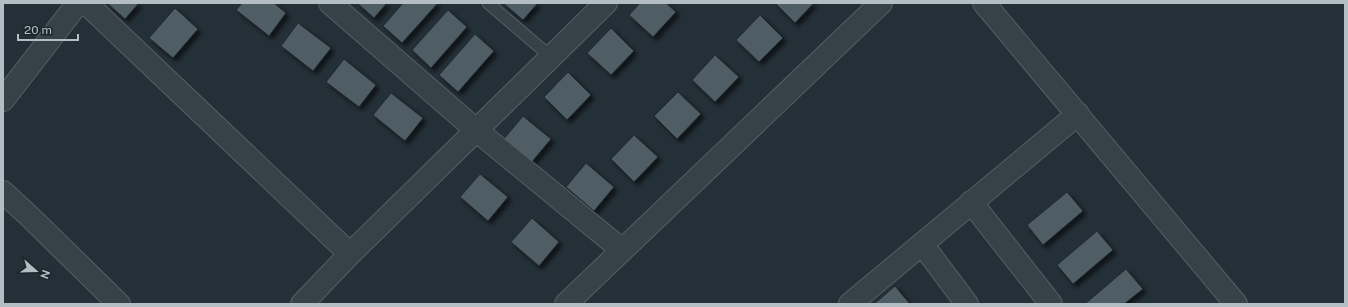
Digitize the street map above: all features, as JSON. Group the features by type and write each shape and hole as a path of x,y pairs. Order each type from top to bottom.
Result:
{"street":[{"path":"3,100 78,3"},
{"path":"86,3 350,254"},
{"path":"330,3 476,130 622,250"},
{"path":"302,304 350,254 606,3"},
{"path":"566,304 881,3"},
{"path":"984,3 1236,304"},
{"path":"850,304 1078,114"},
{"path":"3,192 118,304"},
{"path":"971,202 1051,304"},
{"path":"922,244 967,304"}],"lane":[{"path":"488,3 551,57"}],"building":[{"path":"107,3 139,3 125,19"},
{"path":"242,3 274,3 286,13 269,36 236,10"},
{"path":"357,3 387,3 374,18"},
{"path":"403,3 438,3 402,43 383,26"},
{"path":"503,3 538,3 523,20"},
{"path":"640,3 666,3 676,12 653,37 629,15"},
{"path":"775,3 814,3 795,23"},
{"path":"175,8 198,29 173,58 149,38"},
{"path":"448,10 467,27 431,68 412,50"},
{"path":"760,15 783,38 759,62 736,40"},
{"path":"298,23 331,48 313,71 281,46"},
{"path":"611,28 634,51 611,75 587,53"},
{"path":"475,34 494,51 458,92 439,75"},
{"path":"715,55 739,77 715,102 692,80"},
{"path":"344,59 376,85 359,107 326,82"},
{"path":"568,72 591,95 567,120 544,97"},
{"path":"678,92 701,114 677,139 654,116"},
{"path":"391,93 423,118 405,141 373,115"},
{"path":"523,116 551,139 531,163 503,140"},
{"path":"634,135 658,157 634,182 611,159"},
{"path":"586,163 614,187 594,211 566,187"},
{"path":"480,174 508,197 488,221 460,197"},
{"path":"1067,192 1083,211 1043,245 1027,225"},
{"path":"532,218 559,242 539,266 511,242"},
{"path":"1097,231 1113,250 1073,284 1057,265"},
{"path":"1126,269 1143,289 1124,304 1086,303"},
{"path":"895,286 910,304 874,304"}]}
